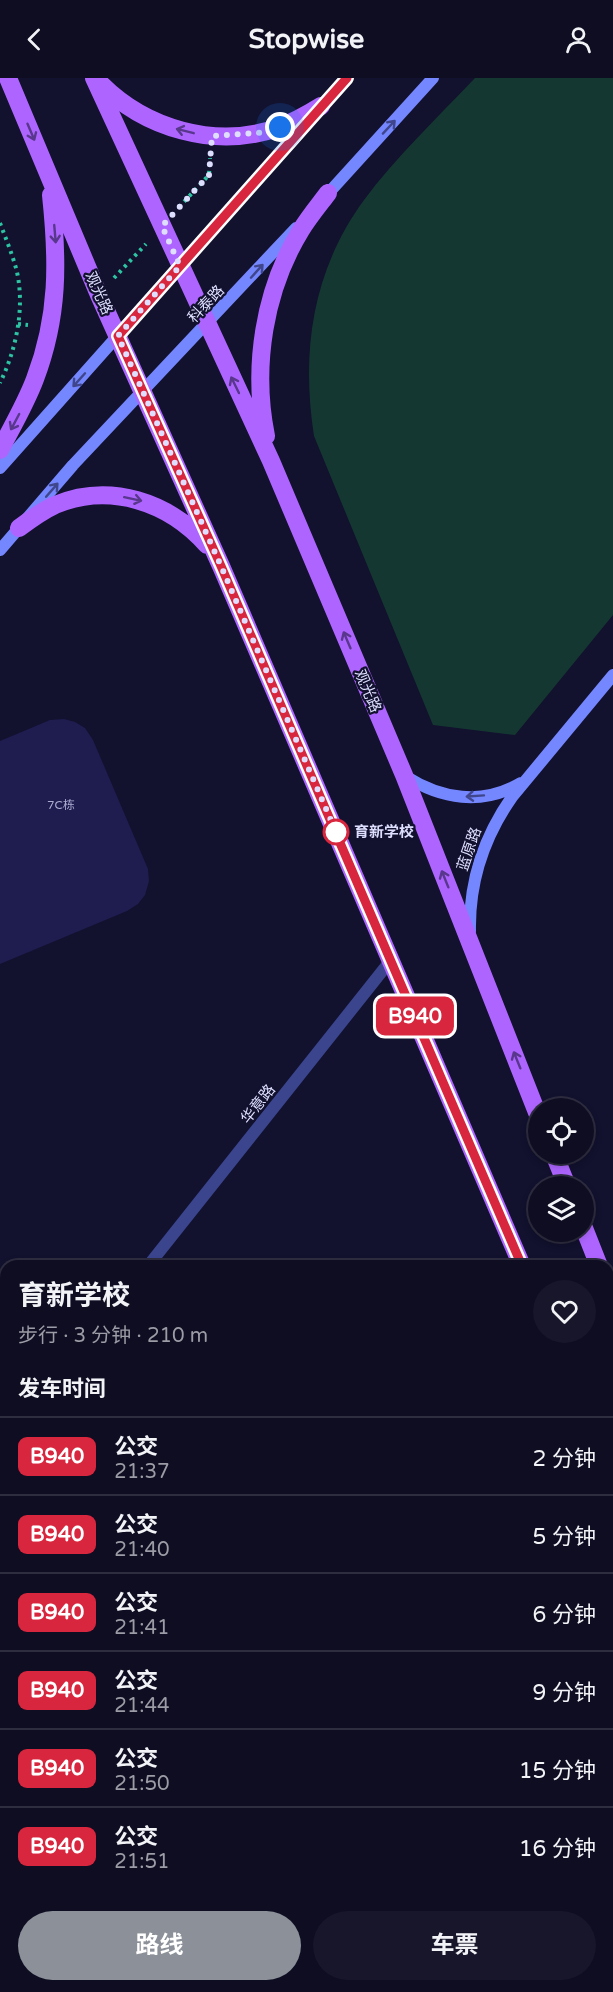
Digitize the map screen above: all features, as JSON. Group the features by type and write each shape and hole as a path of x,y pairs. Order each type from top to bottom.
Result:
{"main road":[{"name":"观光路","path":"8,78 99,295 221,566 519,1260"},
{"name":"观光路","path":"94,78 271,461 404,775 531,1098"},
{"path":"94,78 117,98 146,117 189,133 212,136 258,133 280,127 321,106"},
{"path":"0,468 347,78"},
{"name":"科泰路","path":"0,550 73,465 207,324 433,78"},
{"path":"0,450 35,381 51,327 57,271 49,176"},
{"path":"271,461 262,414 260,366 266,320 285,263 301,231 328,193"},
{"path":"19,528 36,515 55,505 97,495 118,496 159,507 178,518 195,531 221,566"},
{"name":"蓝原路","path":"470,942 472,891 477,865 497,818 613,675"},
{"name":"蓝原路","path":"404,775 420,786 438,793 476,797 495,794 530,777"},
{"path":"590,1242 597,1260"}],"street":[{"name":"华意路","path":"153,1260 391,960"}],"path":[{"path":"99,295 209,175 212,136"},
{"path":"0,223 17,273 20,298 14,349 0,383"},
{"path":"18,324 51,327"}],"green space":[{"path":"475,78 613,78 613,615 515,735 433,725 314,436 310,405 310,343 315,313 332,255 346,227 389,169"}],"building":[{"path":"64,719 85,728 93,740 148,869 149,881 145,895 138,904 127,911 0,964 0,741 50,720"}],"bus line":[{"name":"B940","path":"347,78 118,336 221,566 519,1260"}],"place":[{"name":"育新学校","path":"336,832"}],"route":[{"path":"280,127 258,133 212,136 209,175 162,226 180,266 118,336 336,832"}]}
